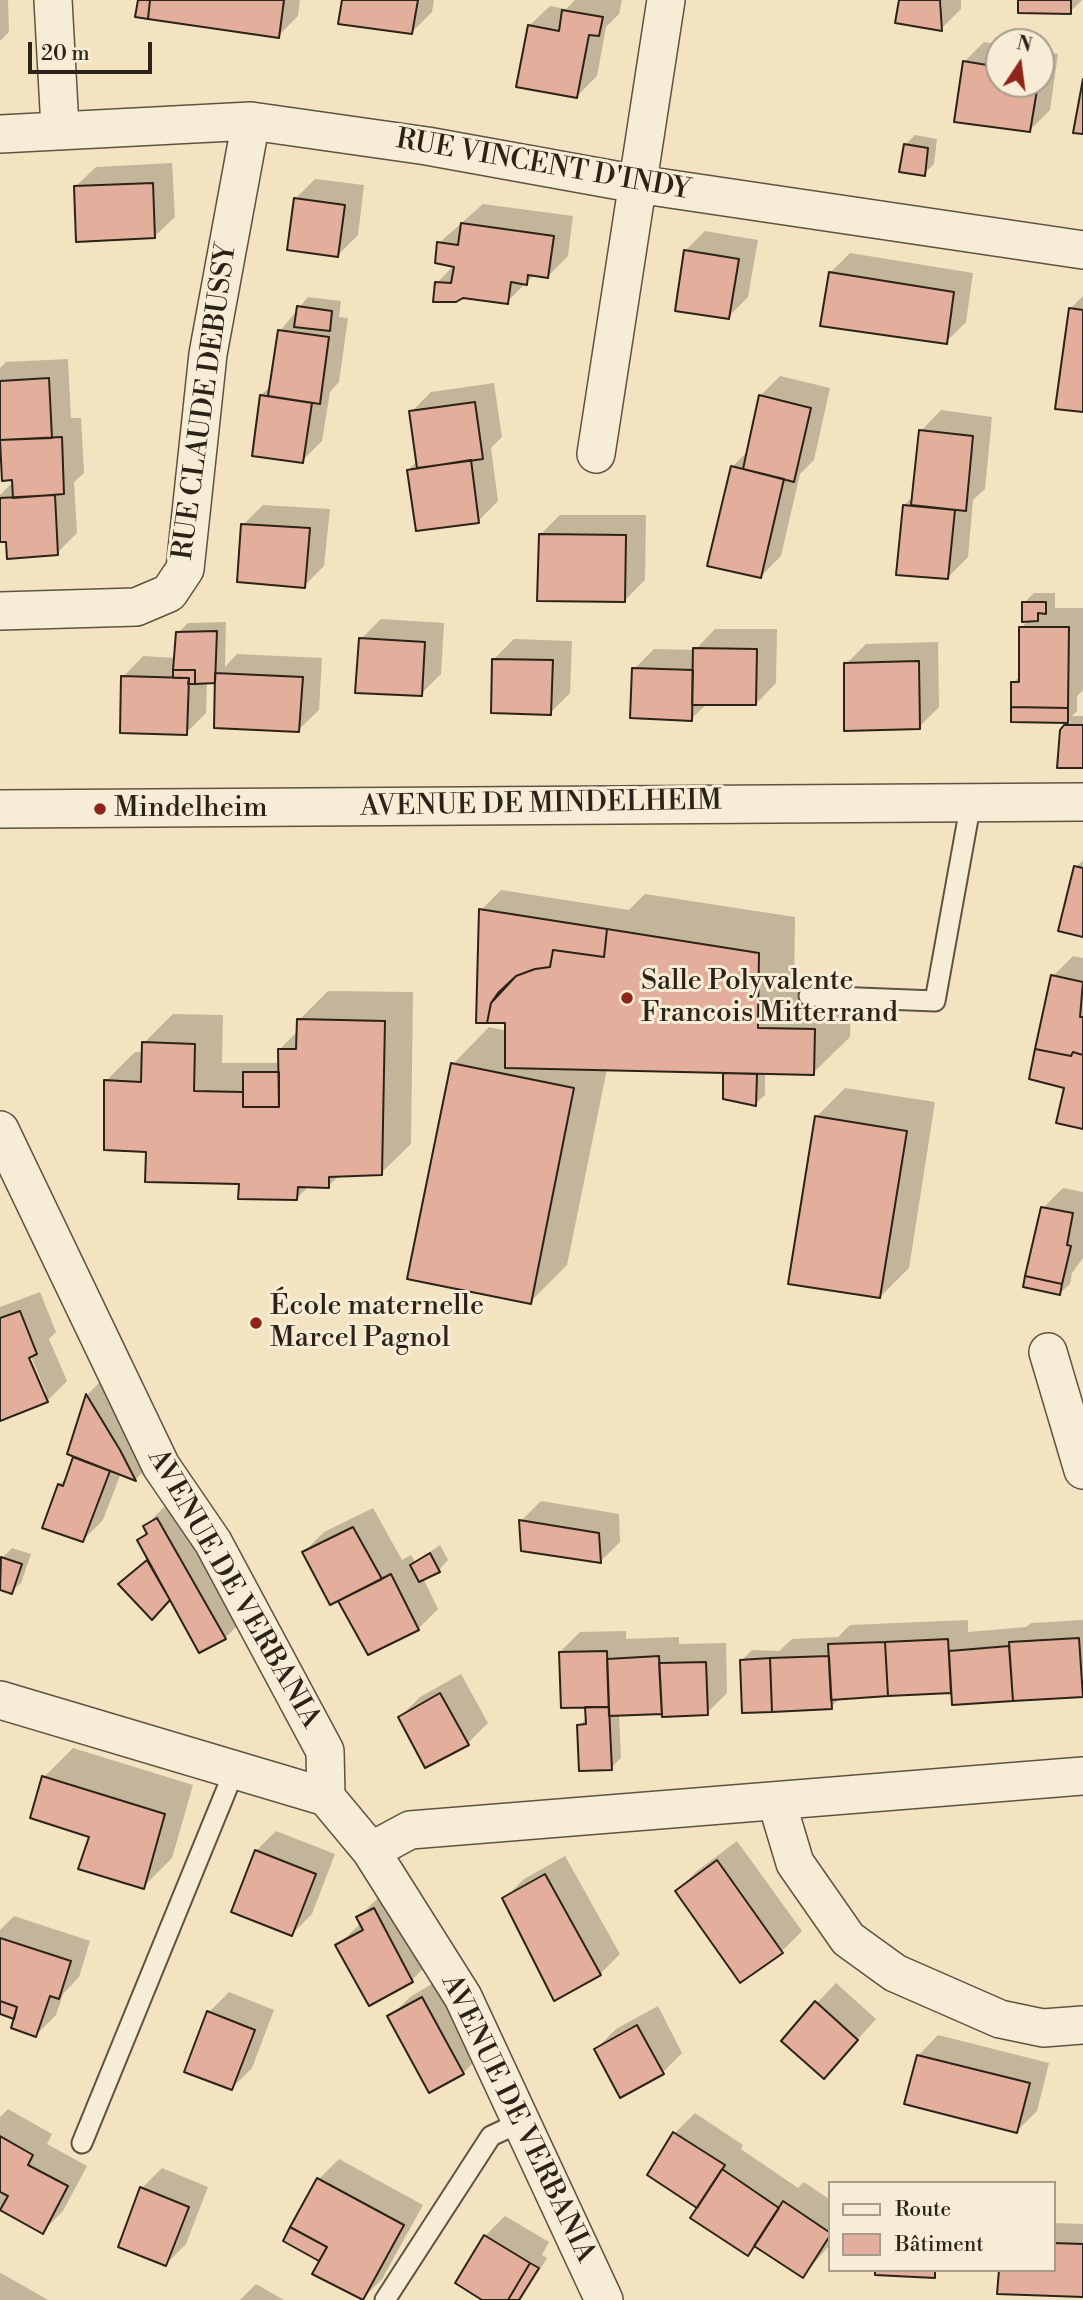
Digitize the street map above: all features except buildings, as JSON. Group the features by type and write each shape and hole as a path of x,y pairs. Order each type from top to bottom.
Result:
{"street":[{"path":"53,0 60,128"},
{"path":"596,454 666,0"},
{"name":"RUE VINCENT D'INDY","path":"0,134 60,128 251,121 427,146 637,184 1083,250"},
{"name":"RUE CLAUDE DEBUSSY","path":"0,611 136,607 169,593 185,569 208,354 251,121"},
{"name":"AVENUE DE MINDELHEIM","path":"0,809 1083,802"},
{"name":"AVENUE DE VERBANIA","path":"0,1130 161,1466 213,1542 325,1751 326,1797 371,1851 463,1997 604,2300"},
{"path":"1048,1352 1083,1470"},
{"path":"0,1700 326,1797"},
{"path":"371,1851 410,1830 777,1803 1083,1776"},
{"path":"777,1803 795,1863 848,1939 895,1973 1000,2019 1043,2028 1083,2025"}],"lane":[{"path":"809,996 934,1001 971,802"},
{"path":"82,2143 234,1769"},
{"path":"385,2300 491,2136 521,2122"}],"place":[{"name":"Mindelheim","path":"100,809"},
{"name":"Salle Polyvalente Francois Mitterrand","path":"627,998"},
{"name":"École maternelle Marcel Pagnol","path":"256,1323"}]}
